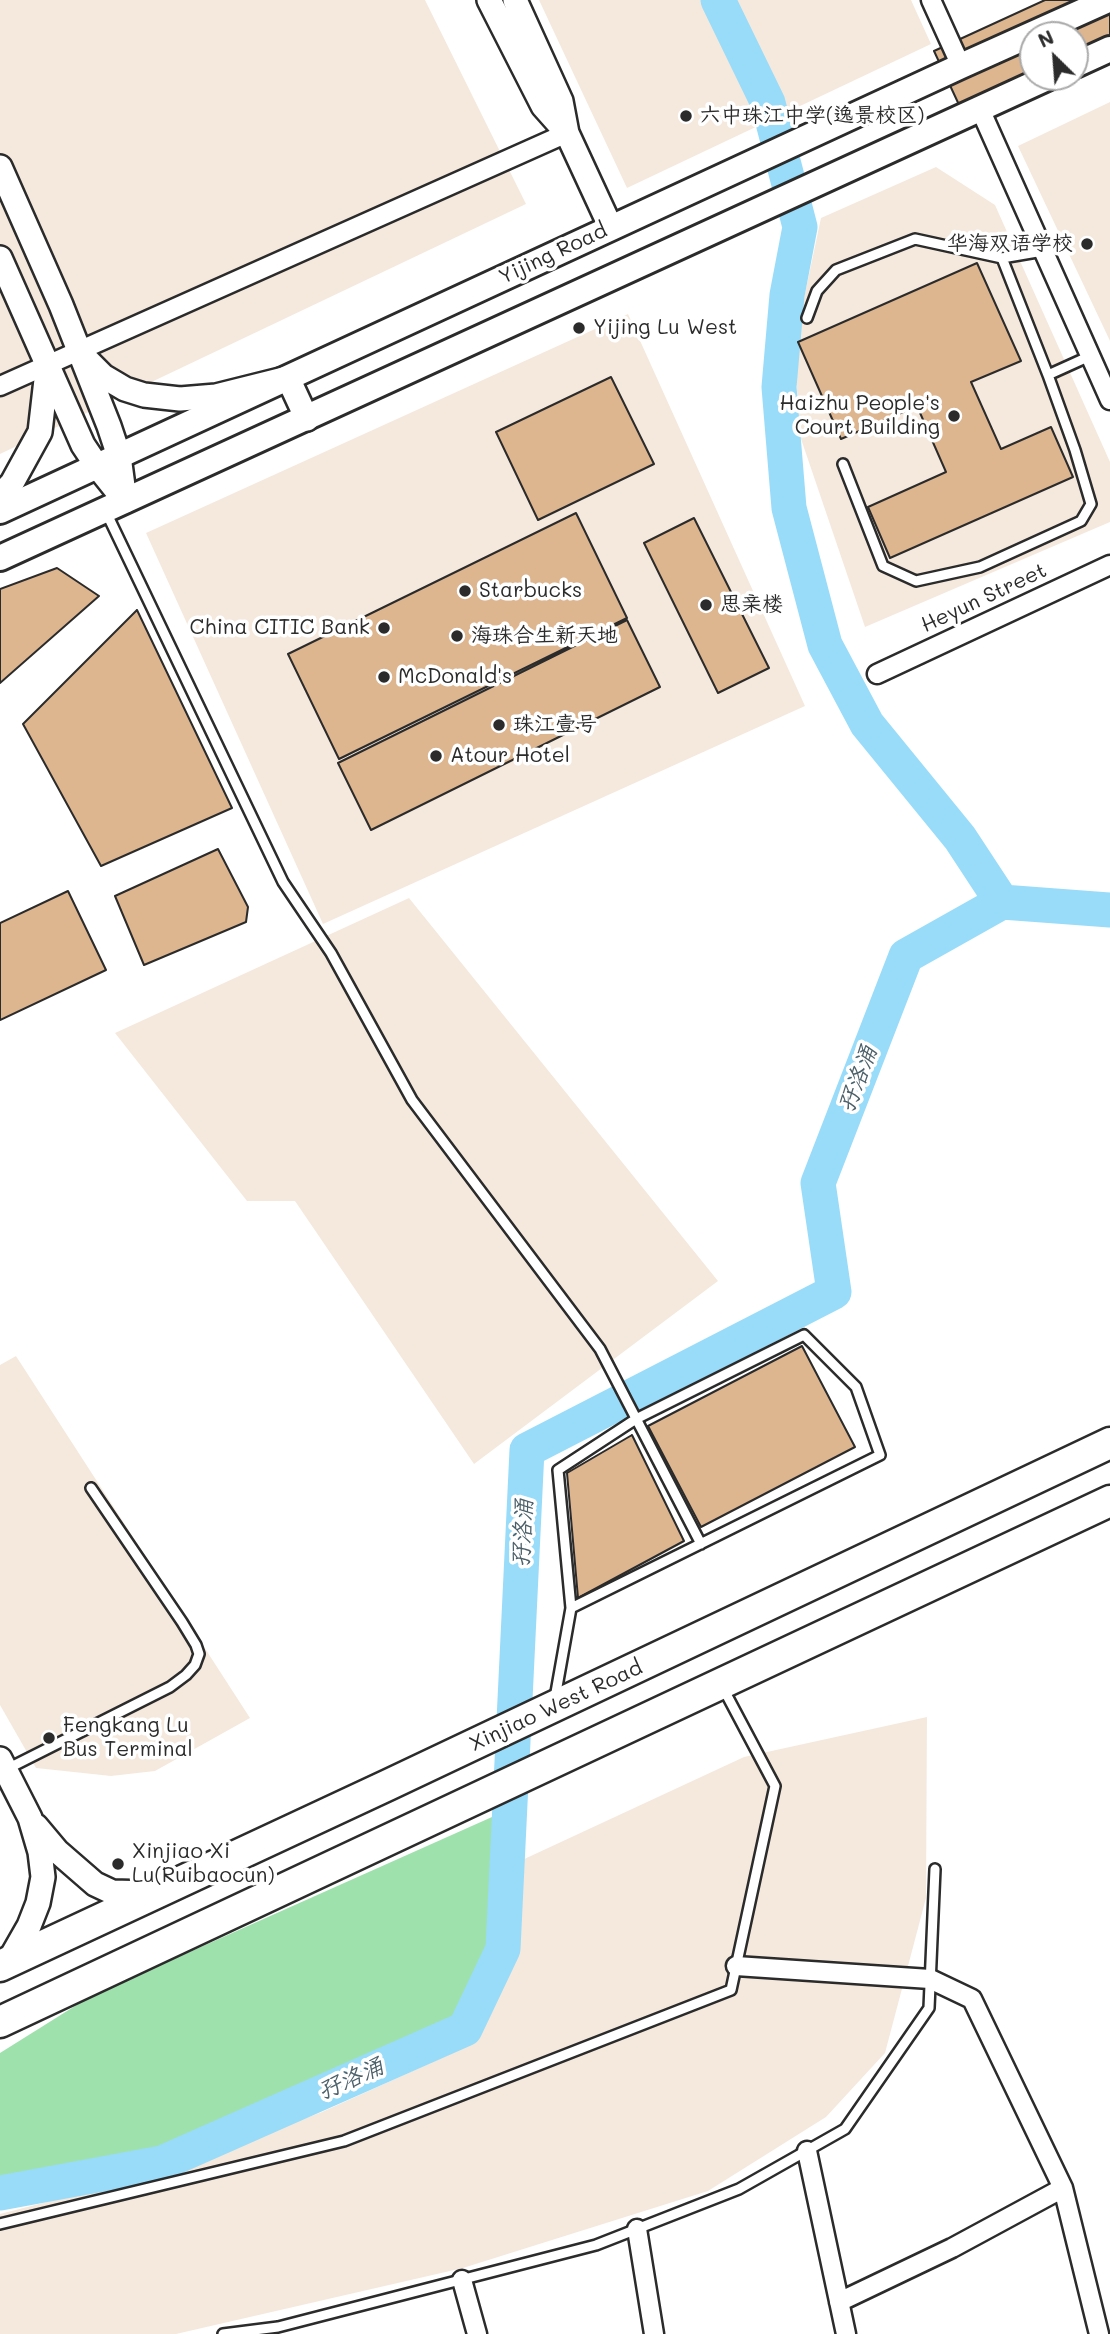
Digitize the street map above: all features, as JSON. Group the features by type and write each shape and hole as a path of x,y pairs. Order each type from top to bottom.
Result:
{"highway":[{"name":"Xinjiao West Road","path":"3,1964 1110,1443"},
{"path":"3,2021 1110,1501"}],"main road":[{"name":"Yijing Road","path":"0,511 1108,0"},
{"path":"1089,59 1110,49"},
{"path":"0,558 1019,91"}],"street":[{"path":"489,0 543,106 567,132"},
{"path":"515,0 561,101 567,132 611,228"},
{"path":"931,0 961,66"},
{"path":"979,109 1110,400"},
{"path":"0,386 567,132"},
{"path":"0,167 78,350 108,461 115,506"},
{"path":"0,258 83,445 108,461"},
{"path":"78,350 103,376 125,389 144,395 180,399 216,396 288,378 307,419"},
{"path":"0,496 12,483 40,432 47,364"},
{"name":"Heyun Street","path":"877,674 1110,565"},
{"path":"3,1764 30,1818 40,1852 43,1877 38,1903 29,1926 3,1964"},
{"path":"30,1818 57,1851 95,1884 111,1892 154,1893"},
{"path":"736,1966 930,1979 972,1999 1063,2189 1098,2334"},
{"path":"807,2151 846,2334"},
{"path":"839,2302 952,2248 1063,2189"},
{"path":"637,2229 654,2334"},
{"path":"462,2280 477,2334"}],"lane":[{"path":"807,318 817,291 836,270 915,239 1002,258 1043,251"},
{"path":"843,464 883,566 916,582 980,567 1081,521 1091,504 1048,375 1002,258"},
{"path":"1048,375 1090,356"},
{"path":"115,506 284,882 331,953 412,1100 600,1349 701,1544"},
{"path":"553,1707 571,1608 558,1470 636,1419 803,1335 856,1387 880,1455 571,1608"},
{"path":"3,1764 170,1686 186,1675 199,1654 182,1622 91,1488"},
{"path":"0,2224 344,2141 731,1990 775,1786 721,1683"},
{"path":"223,2334 278,2327 596,2245 739,2189 845,2129 929,2008 935,1869"}],"shaded area":[{"path":"0,0 425,0 526,204 0,454"},
{"name":"六中珠江中学(逸景校区)","path":"539,0 911,0 931,44 627,188"},
{"name":"华海双语学校","path":"1110,102 1110,341 1018,146"},
{"path":"936,167 995,205 1110,462 1110,522 865,627 800,436 794,345 821,218"},
{"path":"628,314 805,706 323,924 146,533"},
{"path":"409,898 718,1281 474,1464 295,1201 247,1201 115,1033"},
{"path":"16,1356 250,1718 155,1771 111,1776 36,1768 0,1705 0,1365"},
{"path":"927,1717 926,1898 885,2053 826,2117 708,2191 463,2268 176,2334 0,2334 0,2214 167,2171 322,2112 446,2056 508,1964 520,1861 744,1757"}],"green space":[{"path":"492,1817 492,1949 450,2022 166,2149 0,2200 0,2053 91,1996"}],"building":[{"path":"1045,0 1110,0 1110,56 1089,66 1089,21 1019,21 1019,91 1034,91 967,122 934,51"},
{"name":"Haizhu People's Court Building","path":"977,263 1021,361 971,382 1001,449 1051,427 1073,477 890,558 868,507 946,472 917,406 841,439 798,342"},
{"path":"611,377 654,464 538,520 496,432"},
{"name":"海珠合生新天地","path":"576,513 627,618 339,759 288,654"},
{"name":"思亲楼","path":"694,518 769,668 718,693 644,543"},
{"path":"57,568 99,596 0,683 0,589"},
{"path":"137,610 232,808 101,866 23,724"},
{"name":"珠江壹号","path":"627,620 660,687 371,830 338,763"},
{"path":"218,849 248,907 246,922 144,965 115,896"},
{"path":"68,891 106,970 0,1020 0,923"},
{"path":"802,1346 855,1447 701,1527 648,1426"},
{"path":"632,1435 684,1541 578,1598 567,1473"}],"waterway":[{"path":"718,0 768,103 800,227 787,295 779,387 789,508 825,645 867,724 960,838 1002,902"},
{"name":"孖洛涌","path":"0,2193 162,2163 465,2029 503,1949 527,1450 834,1292 818,1183 906,956 1002,902 1110,910"}],"place":[{"name":"六中珠江中学(逸景校区)","path":"686,116"},
{"name":"华海双语学校","path":"1087,244"},
{"name":"Yijing Lu West","path":"579,328"},
{"name":"Haizhu People's Court Building","path":"954,416"},
{"name":"Starbucks","path":"465,591"},
{"name":"思亲楼","path":"706,605"},
{"name":"China CITIC Bank","path":"384,628"},
{"name":"海珠合生新天地","path":"457,636"},
{"name":"McDonald's","path":"384,677"},
{"name":"珠江壹号","path":"499,725"},
{"name":"Atour Hotel","path":"436,756"},
{"name":"Fengkang Lu Bus Terminal","path":"49,1738"},
{"name":"Xinjiao Xi Lu(Ruibaocun)","path":"118,1864"}]}
